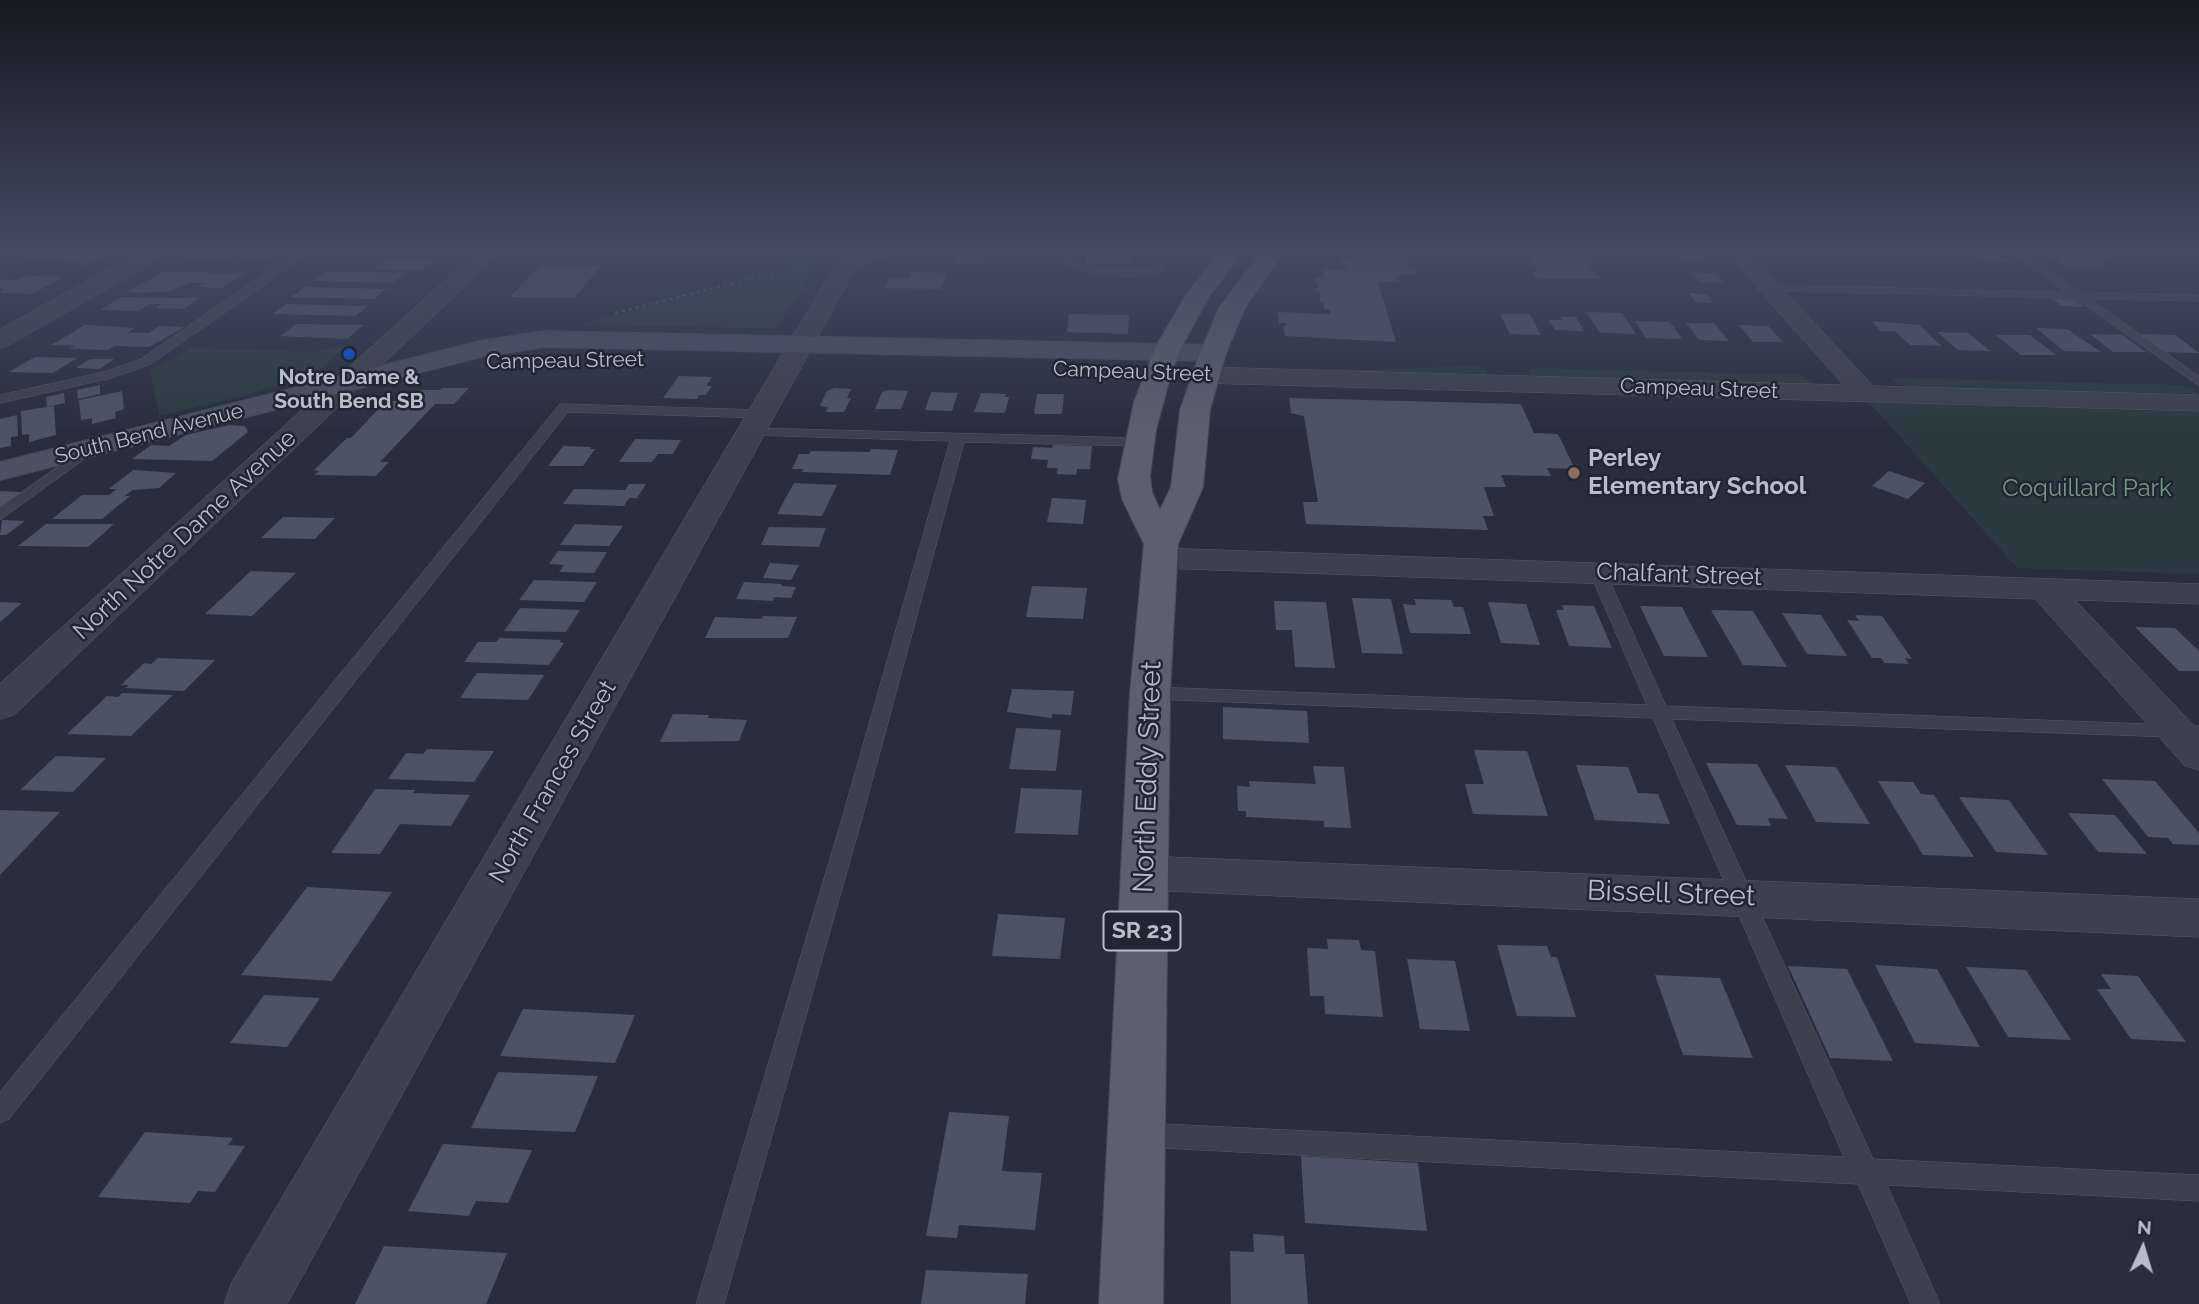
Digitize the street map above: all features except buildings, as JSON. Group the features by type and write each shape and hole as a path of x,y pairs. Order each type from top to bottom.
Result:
{"main road":[{"name":"North Eddy Street","path":"1160,551 1134,487 1139,442 1163,363 1188,310"},
{"name":"North Eddy Street","path":"1130,1304 1150,693 1160,551 1187,487 1189,444 1208,364 1231,310"}],"street":[{"path":"0,341 54,310"},
{"name":"North Notre Dame Avenue","path":"0,706 427,310"},
{"name":"North Frances Street","path":"254,1304 820,310"},
{"path":"1790,310 1865,393"},
{"name":"Campeau Street","path":"420,366 438,368 488,361 552,358 795,354 962,366 1163,363 1846,373 2199,382"},
{"name":"Campeau Street","path":"1208,364 1865,393 2199,403"},
{"name":"South Bend Avenue","path":"0,471 420,366"},
{"name":"Chalfant Street","path":"1160,551 1598,573 2199,594"},
{"path":"2044,588 2191,740"},
{"path":"0,668 41,669"},
{"name":"Bissell Street","path":"1144,873 2199,918"}],"lane":[{"path":"0,399 107,375 145,362 222,310"},
{"path":"2099,310 2199,382"},
{"path":"0,1111 521,466 564,408 958,438 1139,442"},
{"path":"710,1304 849,830 958,438"},
{"path":"0,516 89,449"},
{"path":"1598,573 1663,714 1741,897 1926,1304"},
{"path":"1150,693 1663,714 1889,719 2191,740"},
{"path":"1136,1134 2199,1188"}],"path":[{"path":"603,316 629,310"}],"green space":[{"path":"636,310 788,310 776,329 581,324"},
{"path":"345,347 314,375 236,398 159,416 150,369 172,360 190,348 316,352"},
{"path":"1474,366 1486,369 1487,374 1251,369 1362,370"},
{"path":"1530,368 1801,375 1813,382 1809,385 1538,377 1529,374"},
{"path":"1896,378 2180,385 2194,389 2198,394 1911,388 1893,381"},
{"name":"Coquillard Park","path":"1869,402 2199,412 2199,574 2017,568"}],"place":[{"name":"Notre Dame & South Bend SB","path":"349,354"},
{"name":"Perley Elementary School","path":"1574,473"}]}
